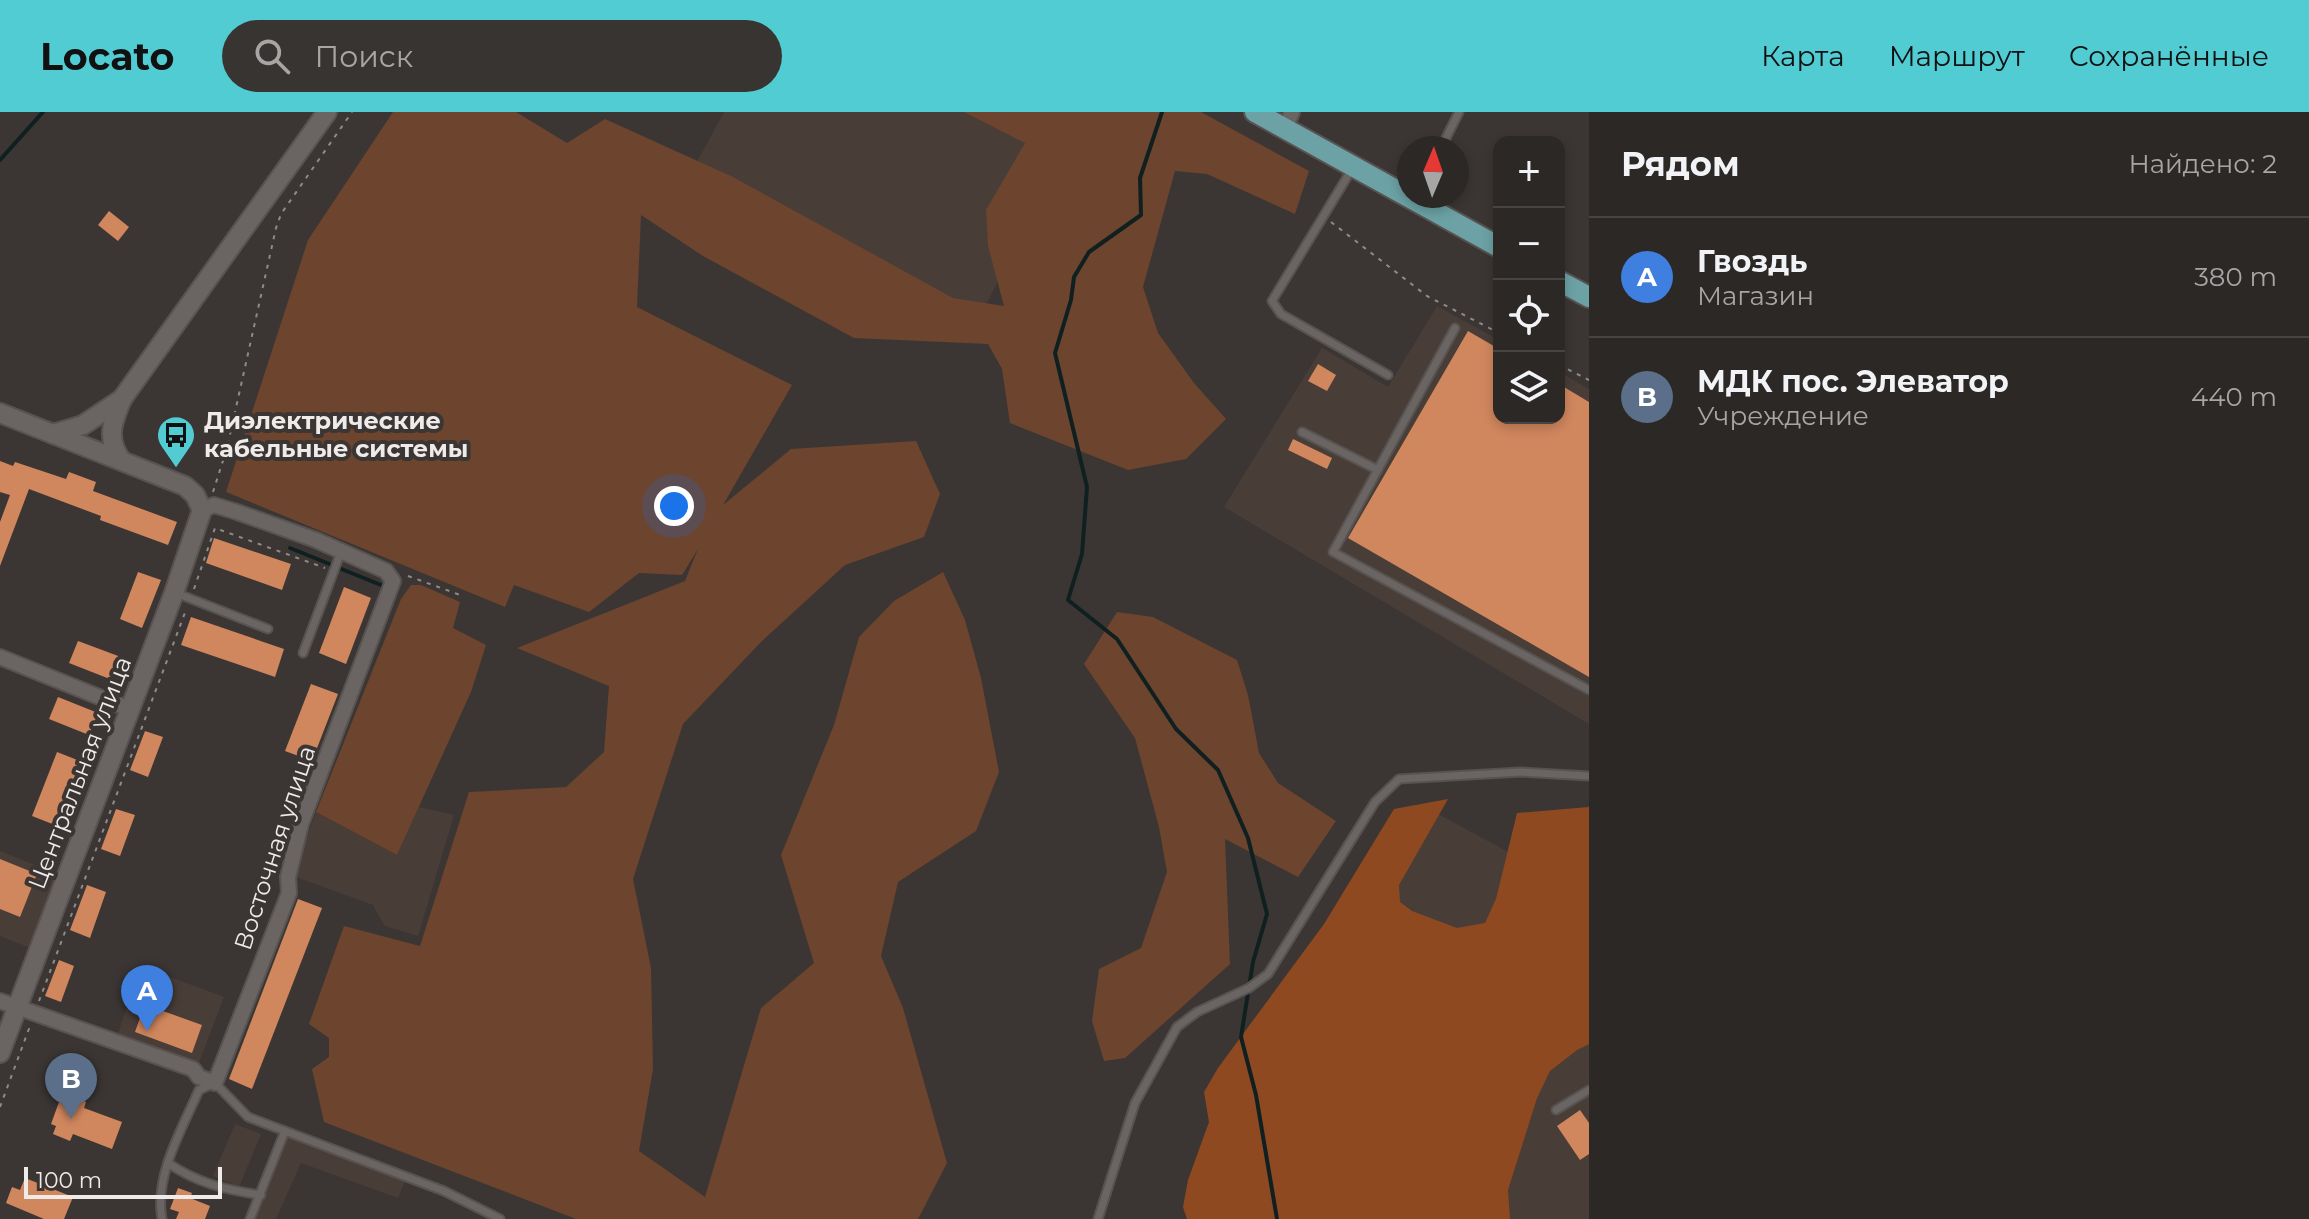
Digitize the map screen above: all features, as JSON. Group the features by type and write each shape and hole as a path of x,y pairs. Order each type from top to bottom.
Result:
{"main road":[{"path":"1255,112 1289,120 1353,167 1397,189"},
{"path":"1433,208 1493,243"},
{"path":"1565,284 1589,297"}],"street":[{"path":"121,460 112,447 110,429 122,399 327,112"},
{"path":"53,434 83,425 122,399"},
{"path":"0,413 185,486 195,495 202,510 214,505 237,512 386,571 392,578"},
{"name":"Центральная улица","path":"0,1053 129,709 182,596 202,510"},
{"name":"Восточная улица","path":"215,1083 289,893 288,877 301,824 392,578"},
{"path":"0,657 129,709"},
{"path":"17,1008 193,1069 199,1077 215,1083"}],"lane":[{"path":"1447,136 1459,112"},
{"path":"1353,167 1272,301 1281,314 1388,375"},
{"path":"1455,328 1333,552 1589,690"},
{"path":"1302,432 1378,470"},
{"path":"303,653 341,552"},
{"path":"182,596 268,629"},
{"path":"1098,1219 1135,1103 1177,1027 1197,1012 1249,988 1268,974 1375,802 1399,779 1521,772 1589,776"},
{"path":"162,1219 159,1203 168,1163 199,1090 215,1083 248,1117 444,1191 500,1219"},
{"path":"1556,1110 1589,1090"},
{"path":"250,1219 285,1131"},
{"path":"168,1163 187,1176 221,1189 261,1195"}],"path":[{"path":"202,510 213,492 227,448 281,214 352,112"},
{"path":"1324,215 1369,254 1427,296 1493,330"},
{"path":"1565,368 1589,380"},
{"path":"0,1107 7,1089 17,1008 182,596 215,528 334,572"},
{"path":"392,578 410,576 463,596"},
{"path":"0,1087 7,1089"}],"shaded area":[{"path":"393,112 516,112 567,143 605,119 733,177 953,298 1004,306 988,246 986,210 1025,143 964,112 1201,112 1309,171 1295,214 1207,174 1175,171 1143,287 1158,333 1194,383 1226,419 1186,459 1128,470 1010,423 1002,369 988,344 854,338 703,256 641,215 637,307 792,385 723,505 791,449 916,441 940,494 924,537 845,565 761,642 683,724 633,879 651,968 653,1069 639,1151 705,1197 761,1008 814,963 781,855 834,725 859,637 894,601 943,572 965,620 981,678 999,772 976,831 898,882 881,956 903,1008 947,1163 918,1219 576,1219 324,1122 312,1069 329,1057 329,1038 309,1024 344,926 420,946 469,792 566,787 604,752 609,686 517,648 685,581 698,549 682,575 639,573 589,612 514,585 505,607 226,492 308,240"},
{"path":"724,112 1013,112 1069,143 976,324 693,169"},
{"path":"1437,306 1493,337 1493,424 1565,424 1565,375 1589,389 1589,724 1224,507 1322,348 1388,387"},
{"path":"411,585 421,585 460,602 453,628 486,645 471,692 397,855 316,812 401,599"},
{"path":"1117,612 1153,617 1237,660 1248,695 1259,753 1278,783 1336,821 1298,877 1225,839 1230,964 1125,1058 1104,1061 1092,1021 1099,969 1141,948 1167,872 1159,827 1135,738 1084,664"},
{"path":"1448,799 1399,885 1400,902 1412,911 1457,928 1485,923 1496,899 1517,813 1589,807 1589,1044 1550,1071 1537,1098 1508,1190 1510,1219 1187,1219 1183,1207 1188,1180 1209,1122 1204,1092 1218,1068 1324,924 1394,809"},
{"path":"419,807 454,815 418,936 385,926 373,905 293,876 316,812 397,855"},
{"path":"1429,809 1589,896 1589,1219 1315,1219 1273,1073"},
{"path":"0,851 60,875 33,949 0,936"},
{"path":"141,966 224,997 197,1068 116,1039"},
{"path":"235,1124 261,1134 239,1187 213,1176"},
{"path":"288,1137 405,1181 398,1198 301,1163 276,1219 254,1219"}],"building":[{"path":"109,211 129,227 118,241 98,225"},
{"path":"1468,331 1493,346 1493,424 1565,424 1565,388 1589,402 1589,677 1348,538"},
{"path":"1318,364 1336,375 1327,391 1308,381"},
{"path":"1293,439 1332,458 1327,469 1288,450"},
{"path":"0,461 13,466 15,462 66,479 69,472 96,482 93,491 177,522 168,545 29,489 0,566 0,522 10,495 0,492"},
{"path":"214,538 291,564 282,590 206,563"},
{"path":"138,572 161,580 142,628 120,619"},
{"path":"344,587 371,598 346,664 319,653"},
{"path":"191,617 284,649 275,677 181,645"},
{"path":"78,641 129,660 120,683 69,663"},
{"path":"311,684 338,694 312,761 285,751"},
{"path":"58,697 98,713 89,735 49,719"},
{"path":"145,731 163,737 148,777 130,770"},
{"path":"57,752 85,763 60,827 32,816"},
{"path":"116,809 135,815 120,856 101,849"},
{"path":"0,859 37,874 20,917 0,909"},
{"path":"87,885 106,892 90,938 70,930"},
{"path":"298,899 322,908 252,1089 229,1079"},
{"path":"59,960 74,966 61,1002 45,996"},
{"path":"149,992 168,999 163,1011 202,1025 192,1053 135,1032"},
{"path":"67,1095 86,1102 84,1108 122,1122 112,1149 73,1134 70,1141 53,1134 56,1126 51,1124 59,1102 64,1104"},
{"path":"1580,1110 1589,1123 1589,1154 1580,1160 1557,1126"},
{"path":"25,1178 73,1197 64,1219 44,1219 6,1203 12,1187 20,1190"},
{"path":"178,1188 192,1193 190,1198 210,1206 205,1219 176,1219 179,1212 170,1209"}],"waterway":[{"path":"0,160 43,112"},
{"path":"1162,112 1140,178 1141,215 1089,252 1074,277 1071,300 1055,353 1087,487 1082,554 1068,600 1117,639 1176,729 1218,770 1248,838 1267,914 1253,962 1241,1037 1256,1095 1277,1219"},
{"path":"290,548 332,565"},
{"path":"339,568 381,585"}],"place":[{"name":"Диэлектрические кабельные системы","path":"176,469"},
{"name":"Гвоздь","path":"147,1031"},
{"name":"МДК пос. Элеватор","path":"71,1119"}]}
